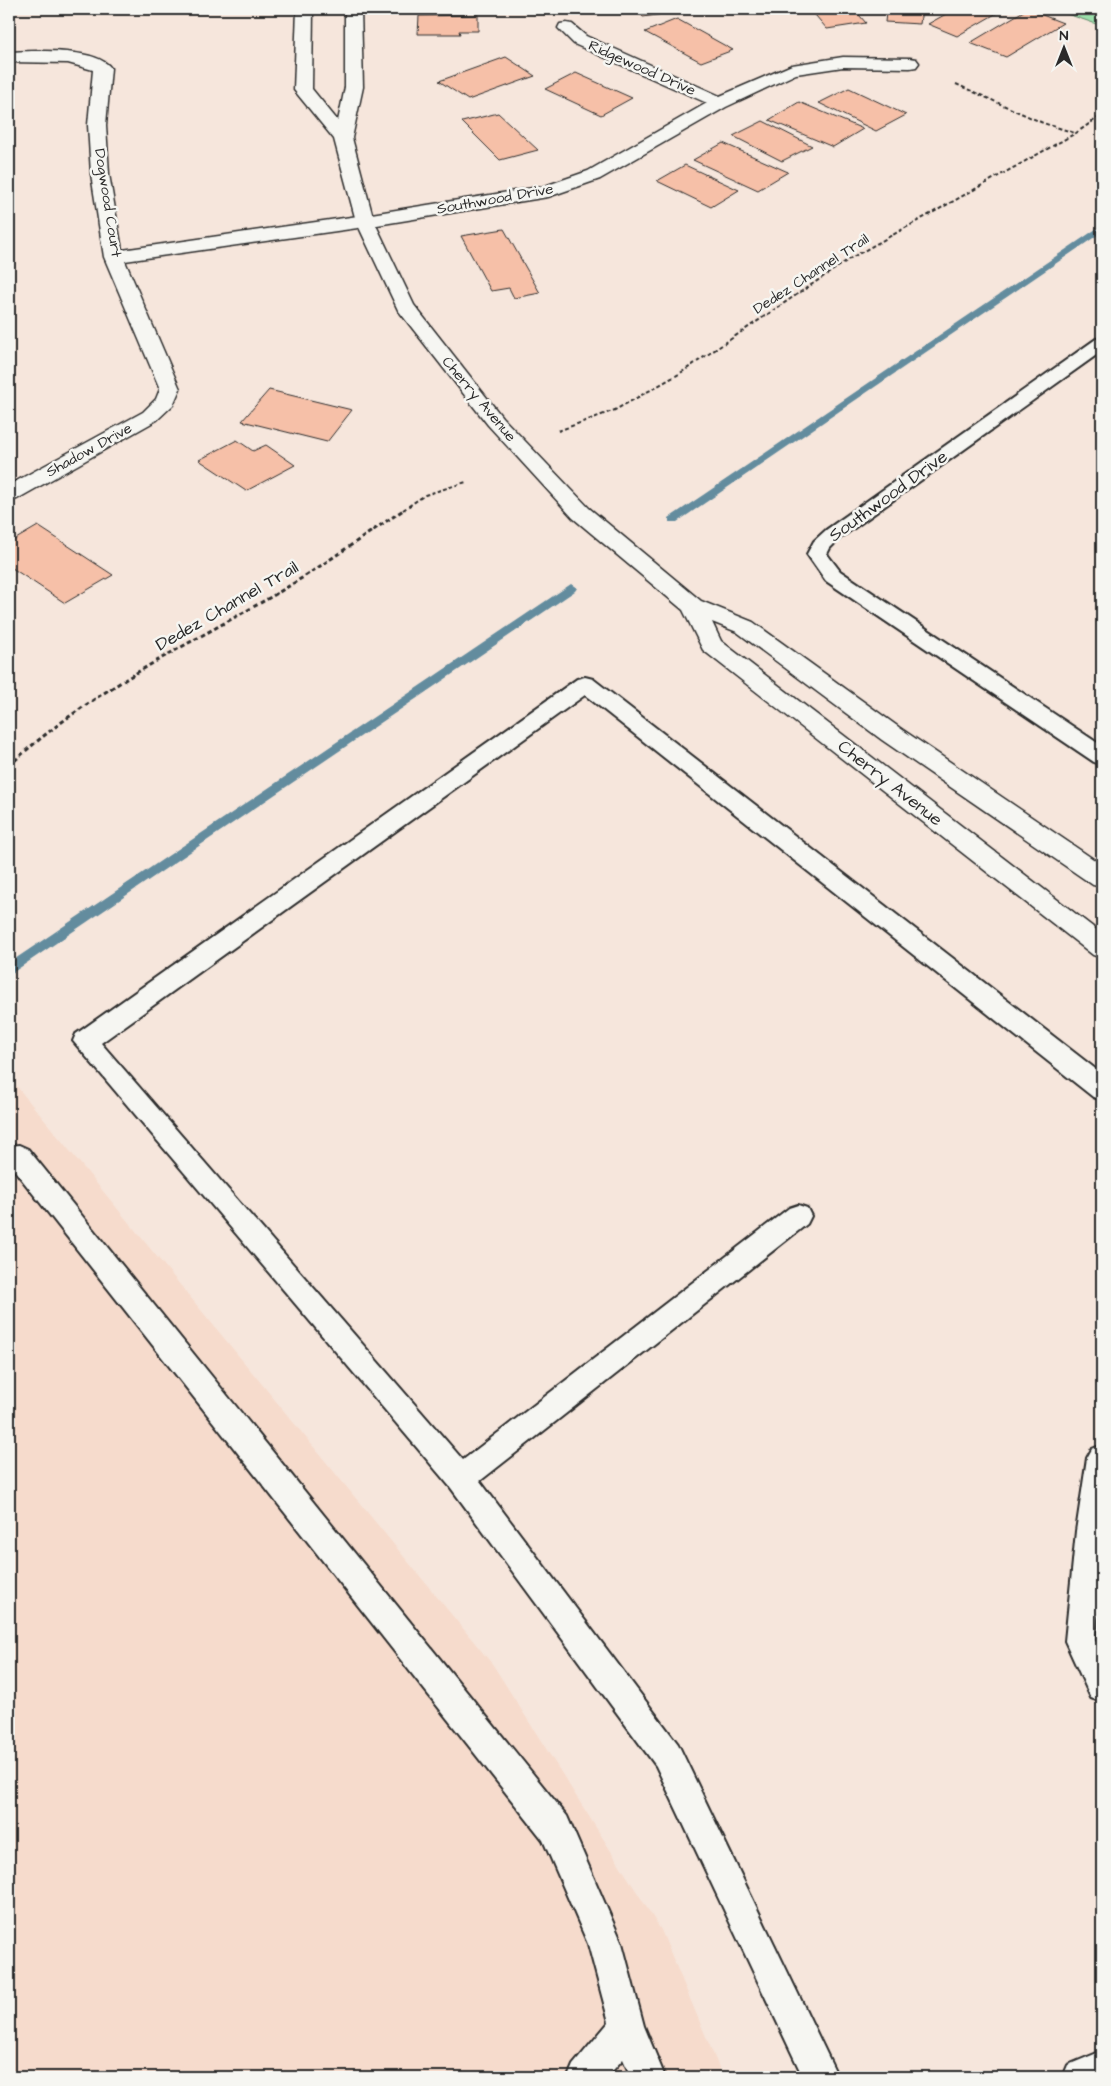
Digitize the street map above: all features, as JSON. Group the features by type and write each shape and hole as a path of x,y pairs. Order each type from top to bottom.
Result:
{"main road":[{"name":"Cherry Avenue","path":"305,9 302,38 303,90 343,138 365,221 405,306 495,421 581,513 693,606 745,627 892,734 1102,878"},
{"name":"Cherry Avenue","path":"343,138 354,87 353,9"},
{"name":"Ridgewood Drive","path":"566,28 580,40 720,103"},
{"name":"Dogwood Court","path":"9,57 67,57 90,61 102,68 97,125 100,174 114,257 170,389 166,401"},
{"name":"Southwood Drive","path":"114,257 532,195 580,181 720,103 792,70 815,64 843,62 910,63"},
{"name":"Shadow Drive","path":"9,494 150,416 166,401"},
{"name":"Cherry Avenue","path":"693,606 711,645 1102,948"}],"lane":[{"name":"Southwood Drive","path":"1102,343 833,534 821,545 817,554 833,576 1102,756"},
{"path":"821,2077 667,1755 461,1479 85,1041 584,684 1086,1075 1102,1090"},
{"path":"9,1156 19,1156 554,1828 604,1943 627,2027 648,2077"},
{"path":"461,1479 798,1216"},
{"path":"1102,1458 1091,1531 1080,1641 1102,1687"},
{"path":"585,2077 627,2027"},
{"path":"1080,2077 1102,2068"}],"path":[{"path":"956,84 1043,123 1076,133"},
{"name":"Dedez Channel Trail","path":"558,431 615,410 679,374 851,258 1076,133 1102,116"},
{"name":"Dedez Channel Trail","path":"9,766 29,746 107,692 163,657 271,597 425,495 466,482"}],"shaded area":[{"path":"9,1077 493,1665 661,1930 723,2077 9,2077"}],"green space":[{"path":"1053,9 1102,9 1102,26"}],"building":[{"path":"402,9 481,9 481,11 402,11"},
{"path":"637,9 698,9 643,17"},
{"path":"810,9 854,9 866,23 827,29"},
{"path":"880,9 922,9 920,24 885,22 886,13 879,12"},
{"path":"955,9 1004,9 957,36 928,24"},
{"path":"1027,9 1063,23 1006,57 970,43"},
{"path":"478,15 478,31 459,31 460,34 418,34 419,16"},
{"path":"677,19 733,50 701,62 645,32"},
{"path":"506,57 535,76 468,100 439,81"},
{"path":"576,73 632,98 601,115 545,89"},
{"path":"849,88 906,115 876,131 819,103"},
{"path":"799,102 863,129 833,147 769,120"},
{"path":"498,113 538,150 500,160 462,122"},
{"path":"763,121 812,146 782,161 733,136"},
{"path":"723,143 788,172 758,190 693,160"},
{"path":"685,165 739,190 711,207 657,181"},
{"path":"504,229 540,293 514,298 509,288 491,291 461,236"},
{"path":"269,390 352,410 327,442 242,421"},
{"path":"237,440 253,451 266,445 295,465 246,491 199,460"},
{"path":"38,526 113,575 65,603 9,566 9,543"}],"waterway":[{"path":"673,520 1102,228"},
{"path":"9,970 571,588"}]}
